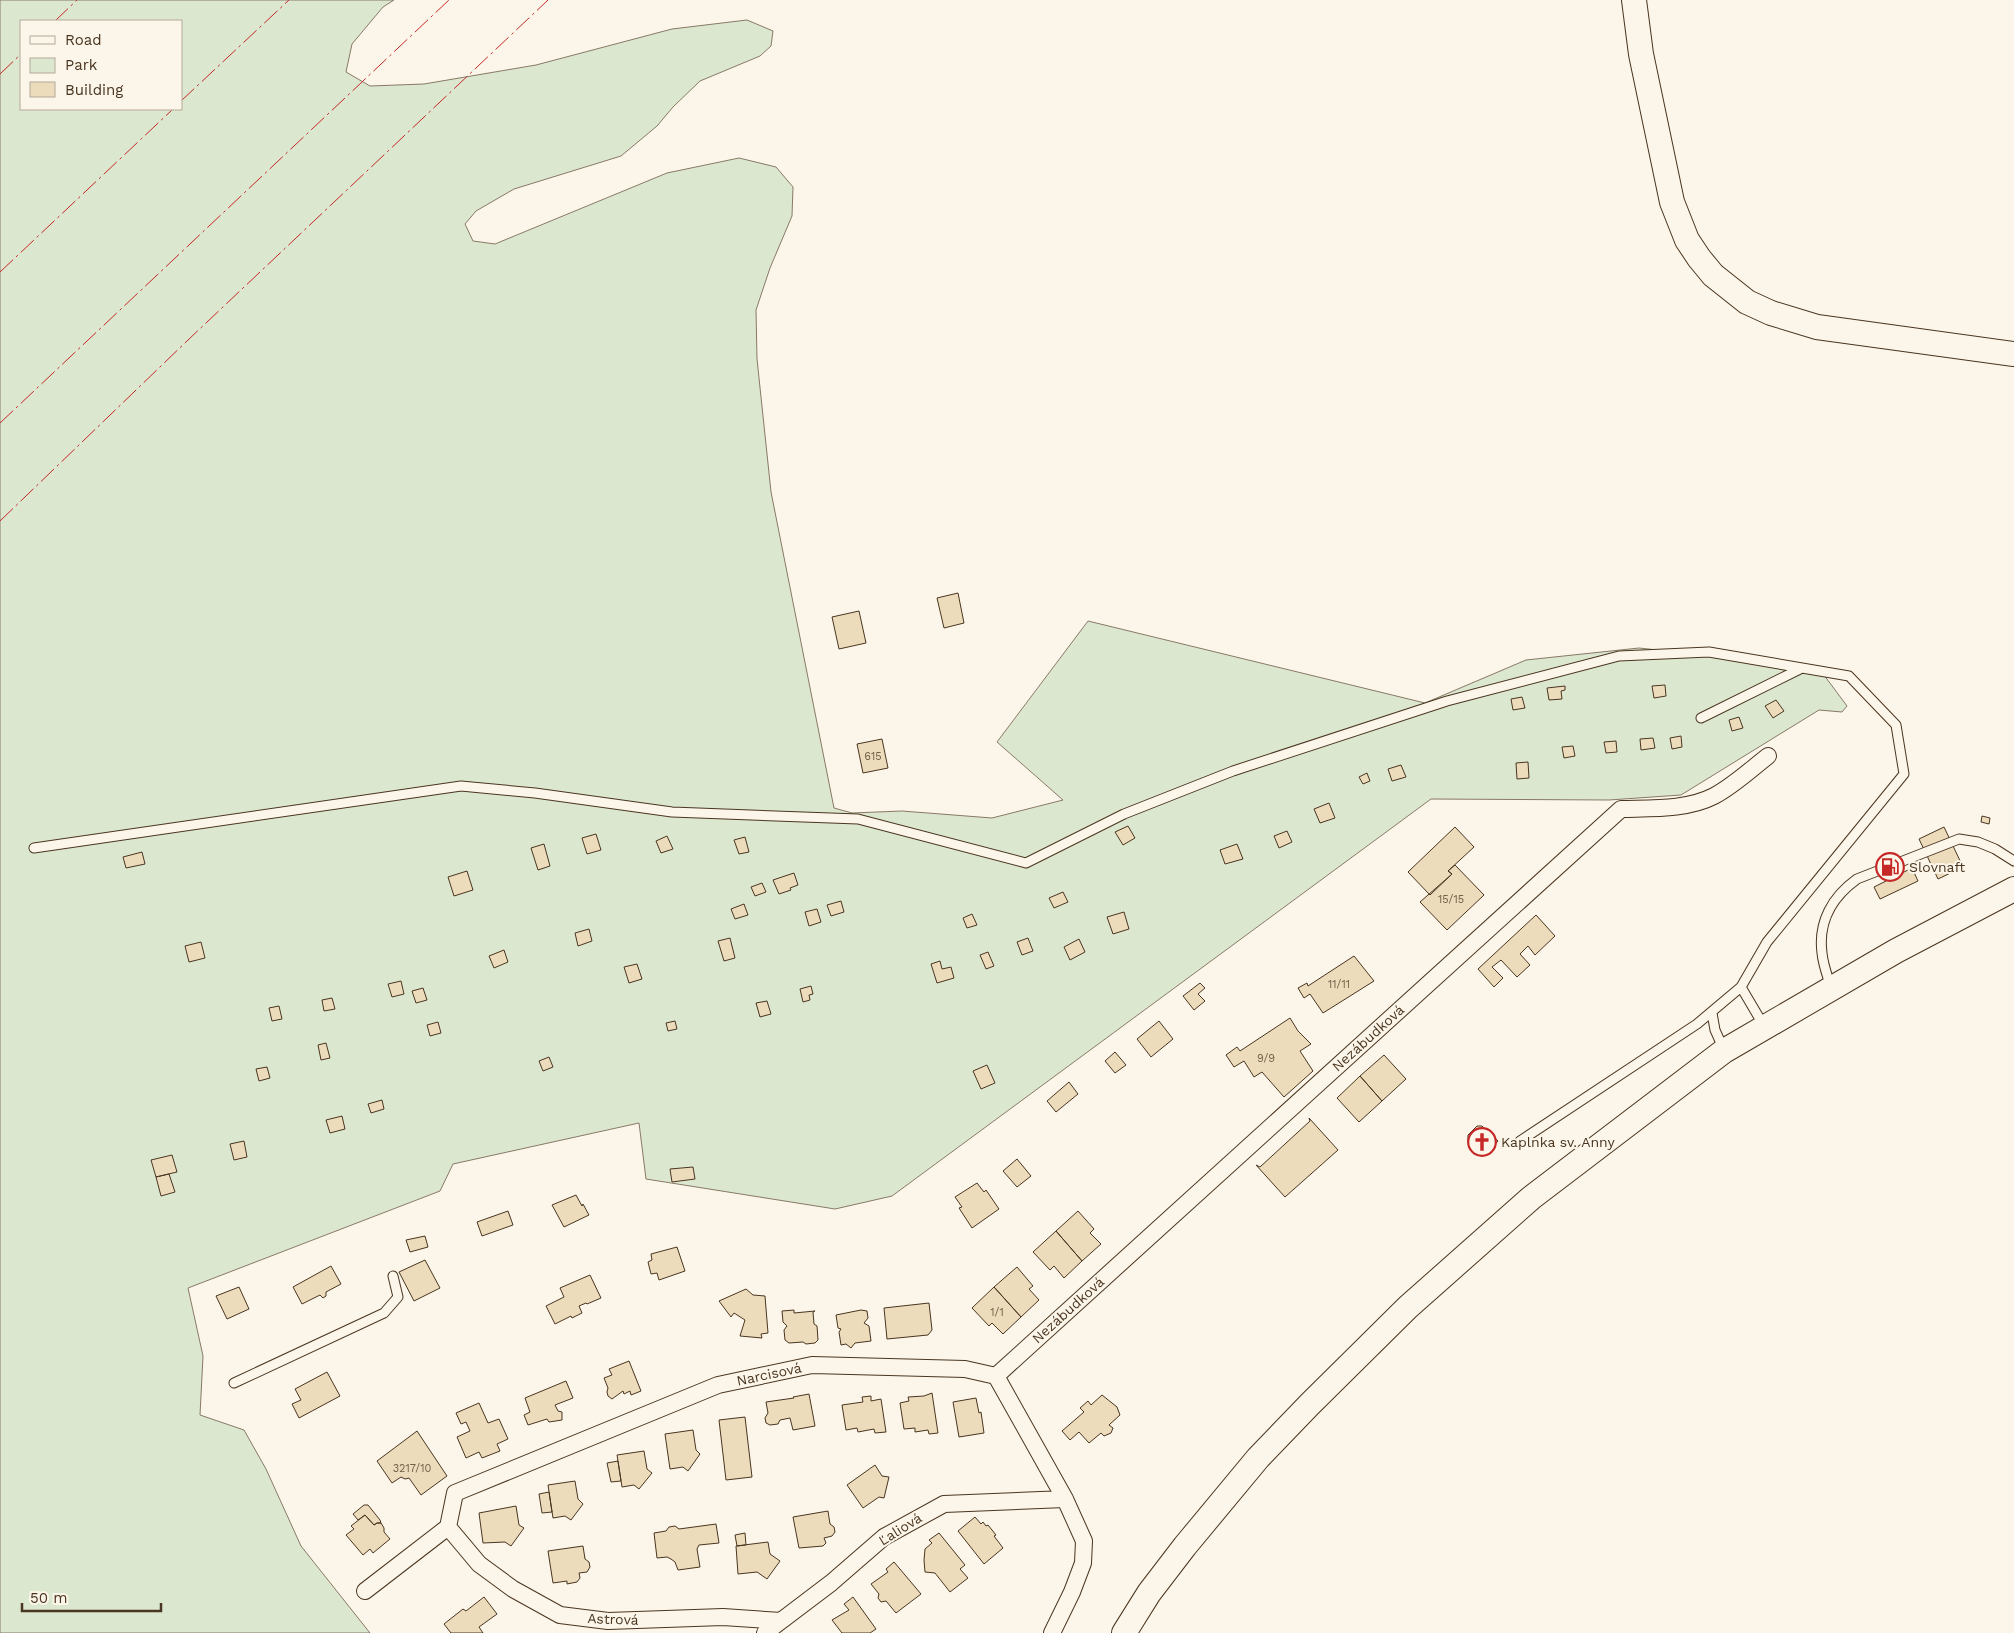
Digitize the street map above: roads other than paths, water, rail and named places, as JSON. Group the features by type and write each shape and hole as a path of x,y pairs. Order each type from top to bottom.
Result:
{"main road":[{"path":"1634,0 1642,63 1672,202 1687,240 1714,275 1731,290 1755,306 1817,327 2014,354"},
{"path":"1124,1633 1149,1593 1185,1546 1258,1458 1388,1326 1466,1254 1531,1198 1724,1050 1896,951 2014,889"}],"street":[{"name":"Nezábudková","path":"996,1376 1621,809 1688,805 1713,796 1738,780 1768,756"},
{"name":"Narcisová","path":"448,1527 455,1493 718,1385 812,1366 965,1370 996,1376"},
{"path":"996,1376 1065,1499 1084,1541 1083,1563 1072,1592 1052,1633"},
{"name":"Ľaliová","path":"765,1633 831,1583 884,1537 944,1504 1065,1499"},
{"path":"364,1591 448,1527"},
{"name":"Astrová","path":"448,1527 479,1564 513,1590 560,1615 608,1622 724,1617 781,1621"}],"lane":[{"path":"34,848 460,786 535,793 672,812 858,819 1026,863 1124,814 1233,772 1447,701 1619,656 1709,652 1849,676 1896,725 1904,774 1768,942 1741,988 1712,1013 1520,1141"},
{"path":"1701,718 1802,668"},
{"path":"1831,988 1822,954 1822,931 1834,900 1844,888 1857,879 1959,840 1978,842 1995,849 2014,862"},
{"path":"1741,988 1764,1027"},
{"path":"1712,1013 1715,1030 1724,1050"},
{"path":"234,1383 384,1313 398,1297 392,1276"}],"place":[{"name":"Slovnaft","path":"1890,867"},
{"name":"Kaplnka sv. Anny","path":"1482,1142"}]}
